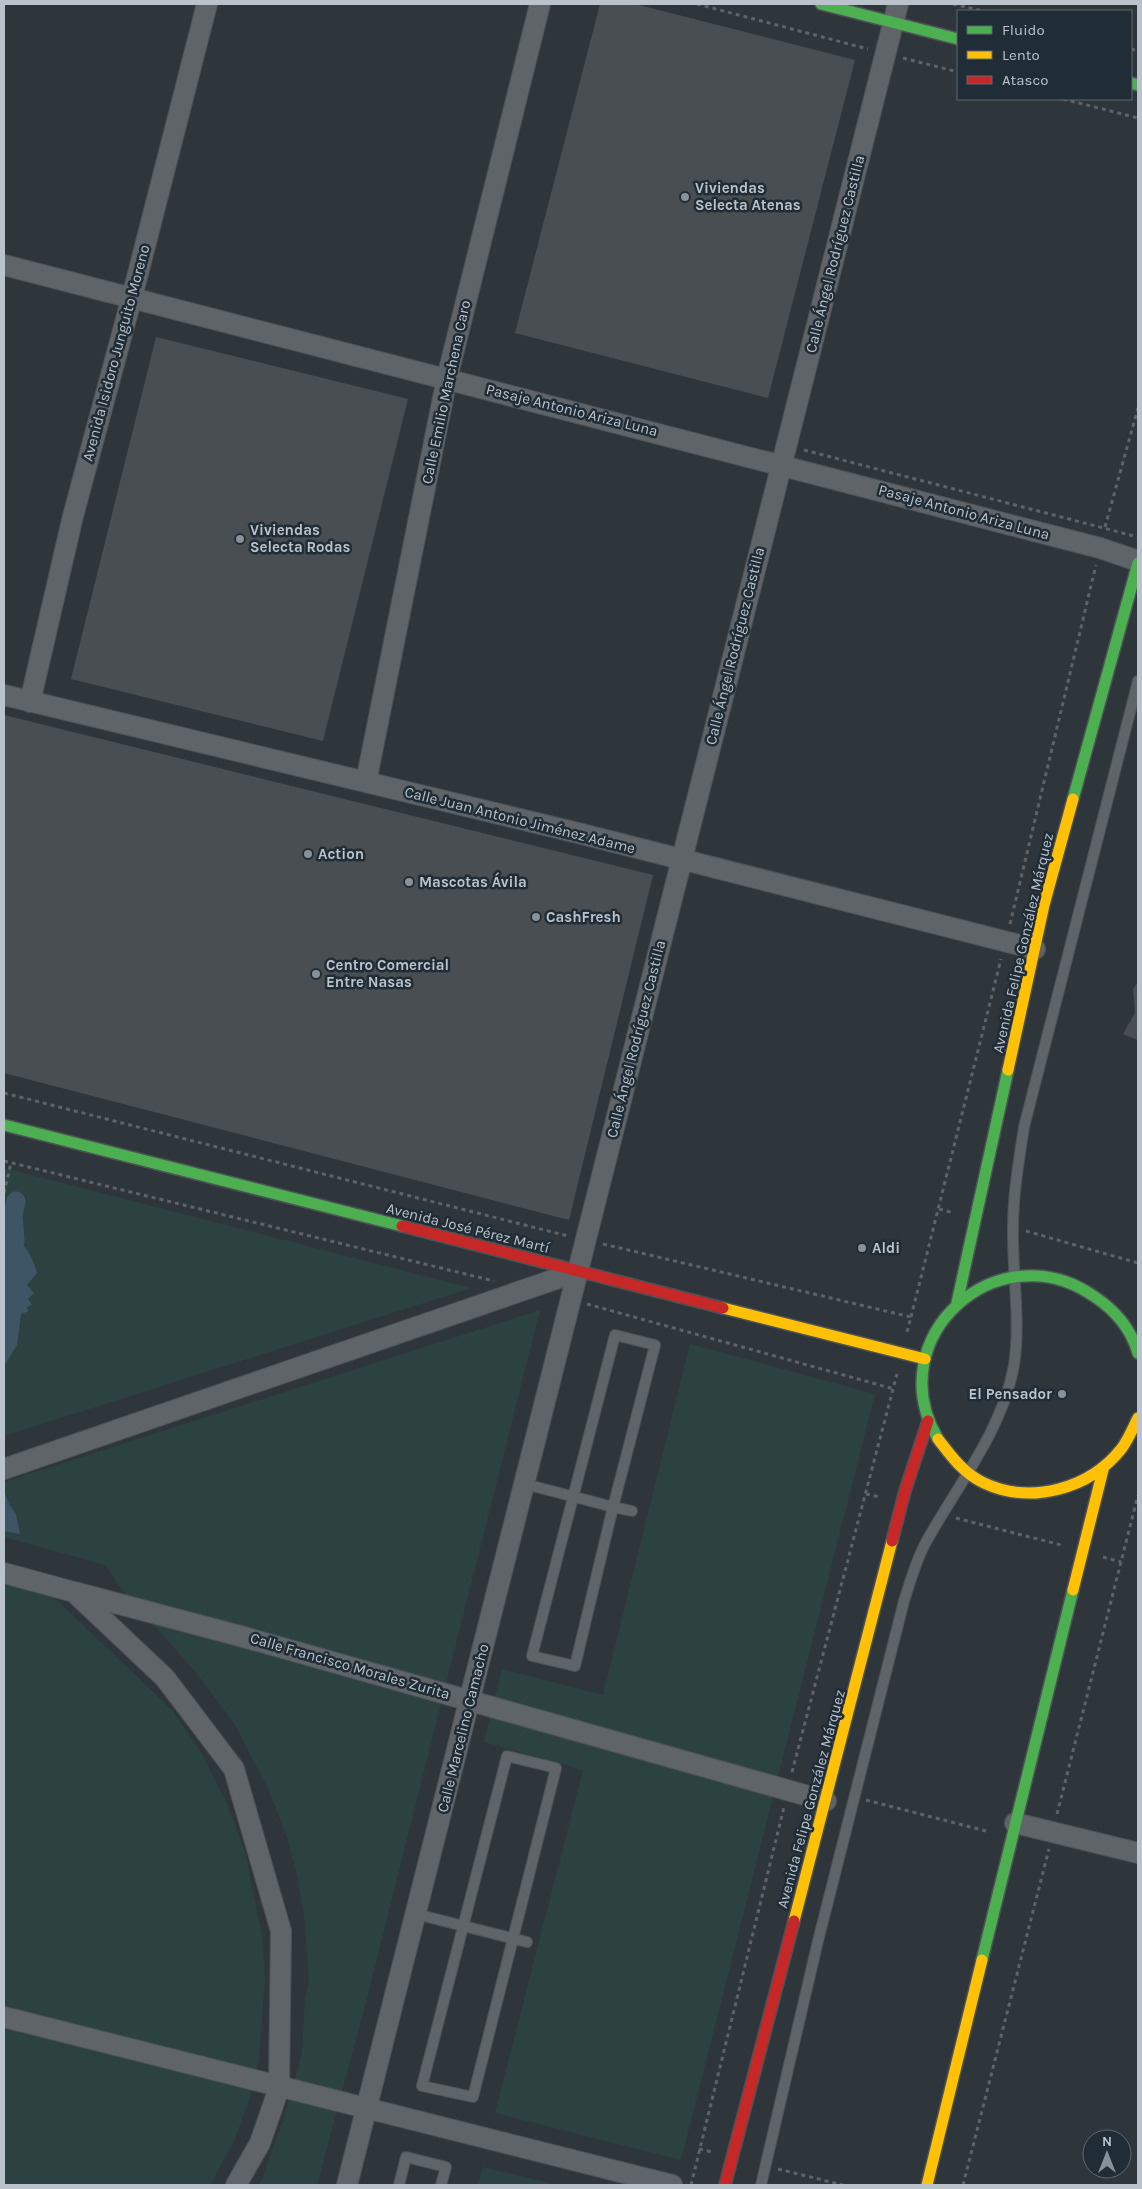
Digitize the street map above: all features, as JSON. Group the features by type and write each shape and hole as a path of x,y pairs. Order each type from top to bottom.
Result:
{"main road":[{"path":"821,4 896,13 957,39"},
{"name":"Avenida Felipe González Márquez","path":"957,1303 1044,905 1138,562"},
{"name":"Avenida José Pérez Martí","path":"4,1126 925,1359"},
{"path":"1138,1346 1118,1315 1091,1291 1058,1277 1014,1276 987,1284 957,1303 937,1329 925,1359 922,1390 928,1421 945,1452 957,1467 1003,1491 1038,1495 1073,1488 1104,1470 1122,1450 1138,1418"},
{"name":"Avenida Felipe González Márquez","path":"724,2185 902,1503 928,1421"},
{"path":"927,2185 1013,1830 1104,1470"}],"street":[{"name":"Avenida Isidoro Junguito Moreno","path":"30,702 73,516 132,297 207,4"},
{"name":"Calle Emilio Marchena Caro","path":"366,782 447,378 540,4"},
{"name":"Calle Ángel Rodríguez Castilla","path":"579,1271 680,860 896,13"},
{"name":"Pasaje Antonio Ariza Luna","path":"4,265 781,464 1100,548 1138,562"},
{"name":"Calle Juan Antonio Jiménez Adame","path":"4,695 578,833 1034,949"},
{"name":"Calle Marcelino Camacho","path":"347,2185 579,1271"},
{"path":"4,1469 579,1271"},
{"name":"Calle Francisco Morales Zurita","path":"7,1574 470,1700 826,1800"},
{"name":"Calle Francisco Morales Zurita","path":"74,1592 165,1678 234,1769 281,1931 278,2088 260,2142 236,2185"},
{"path":"1013,1830 1056,1841 1138,1854"},
{"path":"4,2018 672,2185"}],"lane":[{"path":"761,2185 854,1797 904,1601 924,1546 986,1441 1002,1405 1014,1365 1016,1310 1013,1227 1017,1170 1024,1127 1138,682"},
{"path":"615,1335 655,1345 613,1507 575,1666 532,1656 615,1335"},
{"path":"525,1484 632,1512"},
{"path":"507,1756 556,1768 473,2097 422,2086 463,1926 507,1756"},
{"path":"416,1914 526,1942"},
{"path":"399,2185 406,2157 446,2167 441,2185"}],"path":[{"path":"697,4 874,51"},
{"path":"953,4 979,10"},
{"path":"896,56 957,72"},
{"path":"1068,100 1138,118"},
{"path":"691,2185 788,1790 894,1389 939,1209 1100,548 1138,408"},
{"path":"4,1093 587,1241 911,1317"},
{"path":"4,1161 497,1281"},
{"path":"4,1192 11,1163"},
{"path":"939,1209 976,1219"},
{"path":"1013,1227 1138,1263"},
{"path":"572,1300 894,1389"},
{"path":"866,1494 902,1503"},
{"path":"962,2185 1049,1847 1056,1841 1138,1495"},
{"path":"942,1514 1121,1562"},
{"path":"854,1797 1013,1830"}],"green space":[{"path":"4,1168 471,1288 4,1436"},
{"path":"540,1310 366,2002 317,2185 260,2185 284,2117 302,2054 305,1999 309,1980 304,1916 297,1874 287,1837 267,1786 234,1723 195,1671 124,1592 105,1565 4,1537 4,1482"},
{"path":"690,1344 875,1394 681,2160 495,2113 583,1770 484,1742 502,1669 603,1695"},
{"path":"4,1574 42,1586 173,1711 201,1752 226,1801 245,1852 262,1935 265,1979 259,2059 247,2106 234,2141 210,2185 4,2185"},
{"path":"483,2167 557,2185 478,2185"}],"water":[{"path":"4,1238 17,1241 26,1249 33,1260 37,1273 27,1285 34,1293 28,1299 32,1305 26,1307 29,1311 21,1314 17,1345 4,1366"},
{"path":"4,1491 9,1504 16,1514 20,1534 4,1531"}],"building":[{"name":"Viviendas Selecta Atenas","path":"600,4 635,4 855,60 768,398 515,333"},
{"name":"Viviendas Selecta Rodas","path":"156,337 408,399 323,741 71,679"},
{"name":"Centro Comercial Entre Nasas","path":"4,715 653,875 569,1220 4,1073"},
{"path":"1138,982 1138,1040 1123,1034 1135,1013 1133,989"}],"waterway":[{"path":"8,1264 15,1241 13,1214 16,1201"}],"traffic: fast":[{"path":"821,4 957,39"},
{"path":"1132,83 1138,85"},
{"path":"1073,799 1138,563"},
{"path":"957,1303 1008,1070"},
{"path":"4,1125 402,1226"},
{"path":"938,1439 924,1401 924,1364 936,1331 958,1304 987,1285 1022,1276 1058,1279 1095,1297 1110,1308 1127,1328 1138,1353"},
{"path":"982,1960 1073,1590"}],"traffic: slow":[{"path":"1008,1070 1044,905 1073,799"},
{"path":"723,1308 925,1359"},
{"path":"938,1439 964,1470 984,1483 1021,1493 1040,1492 1059,1489 1077,1483 1094,1474 1122,1448 1138,1418"},
{"path":"1073,1590 1103,1470"},
{"path":"794,1921 892,1541"},
{"path":"927,2185 982,1960"}],"traffic: jam":[{"path":"402,1226 723,1308"},
{"path":"892,1541 905,1491 928,1421"},
{"path":"725,2185 794,1921"}],"place":[{"name":"Viviendas Selecta Atenas","path":"685,197"},
{"name":"Viviendas Selecta Rodas","path":"240,539"},
{"name":"Action","path":"308,854"},
{"name":"Mascotas Ávila","path":"409,882"},
{"name":"CashFresh","path":"536,917"},
{"name":"Centro Comercial Entre Nasas","path":"316,974"},
{"name":"Aldi","path":"862,1248"},
{"name":"El Pensador","path":"1062,1394"}]}
